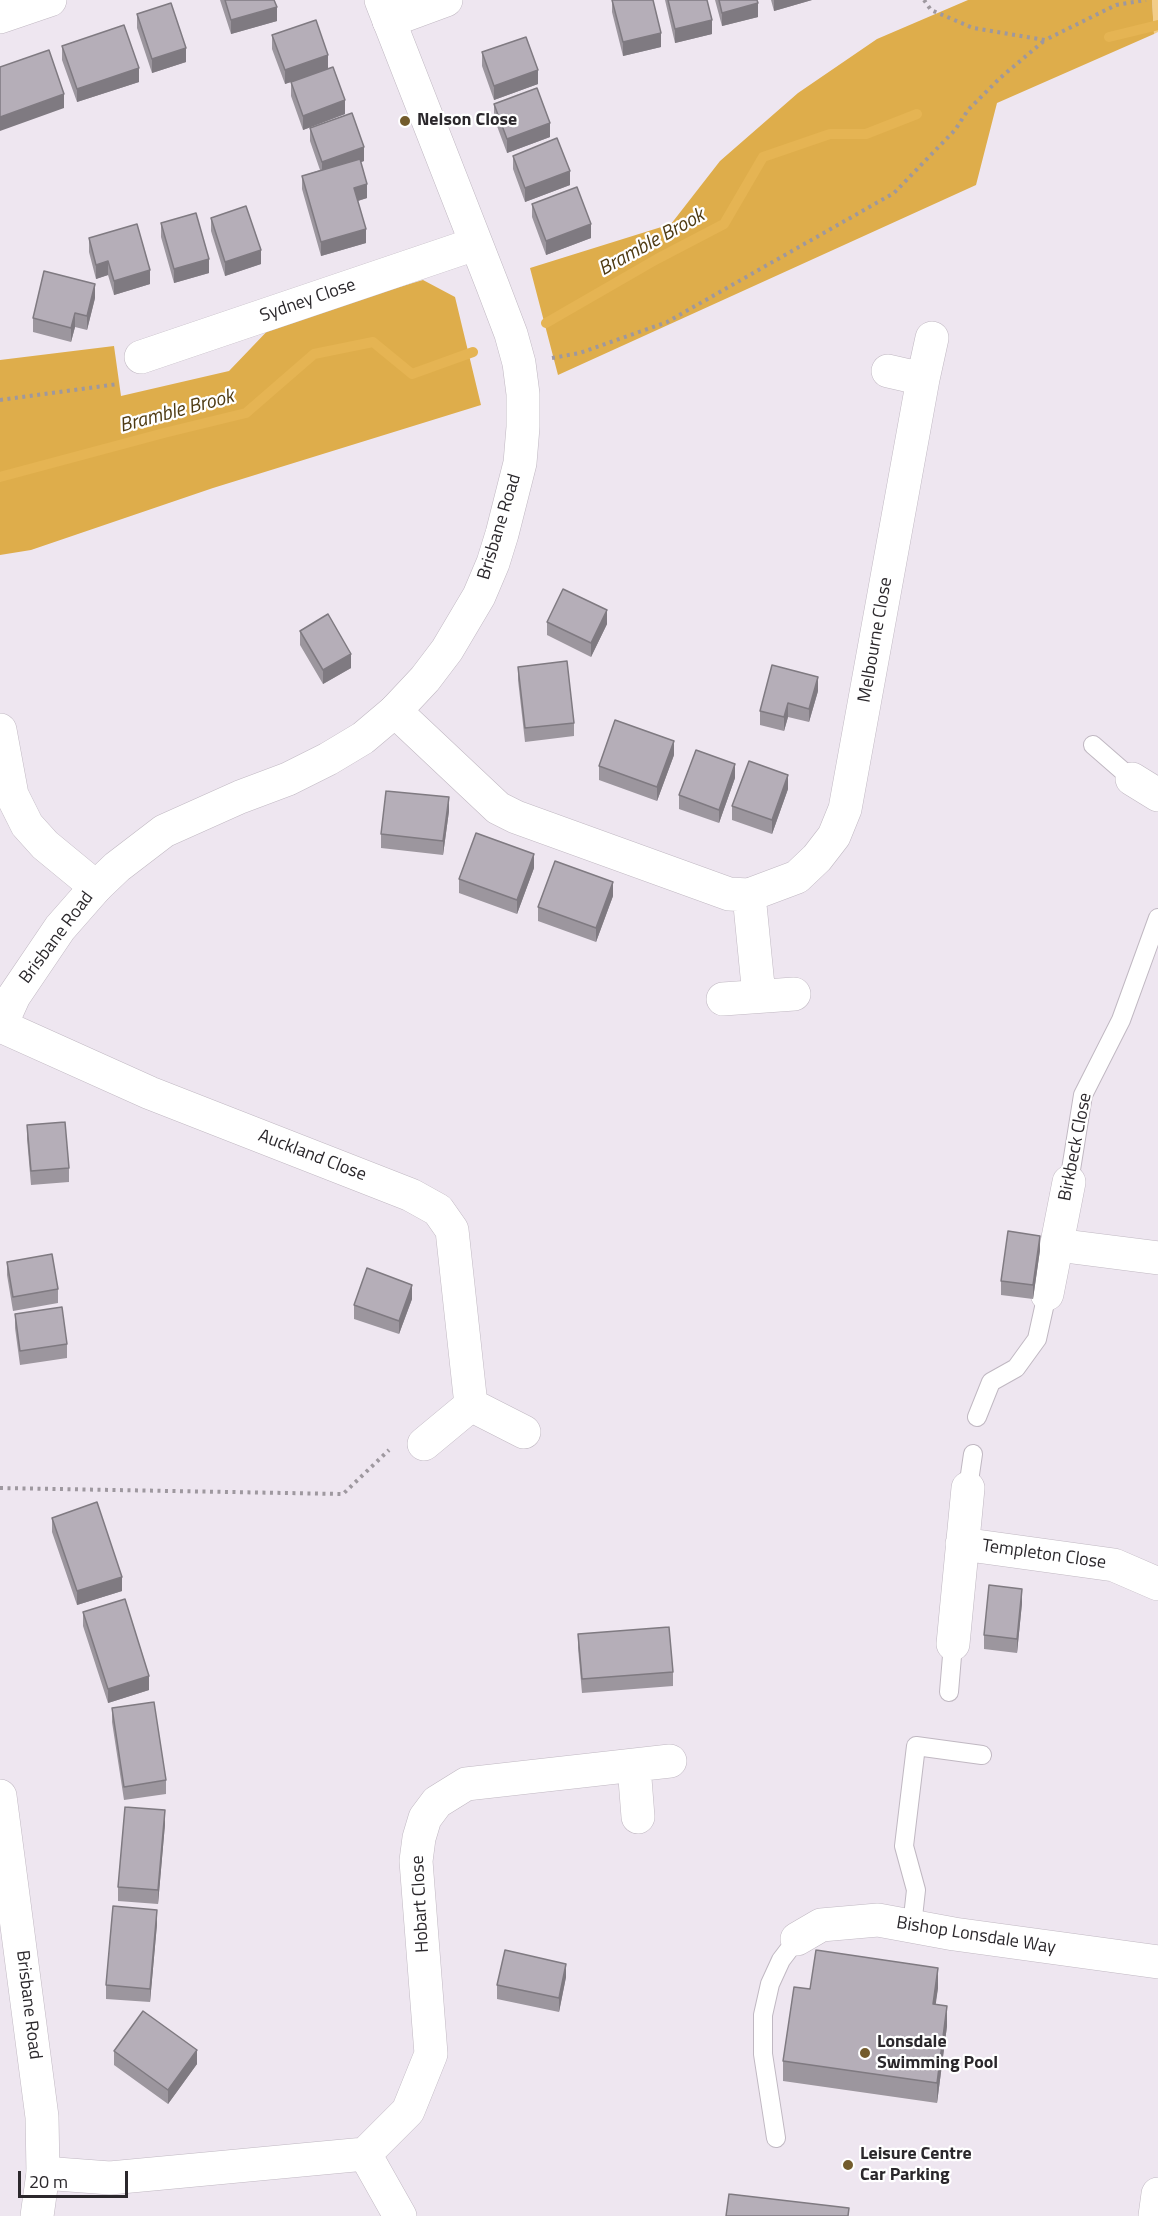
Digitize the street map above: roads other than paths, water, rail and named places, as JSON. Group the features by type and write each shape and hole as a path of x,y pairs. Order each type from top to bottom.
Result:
{"street":[{"path":"0,16 50,0"},
{"path":"385,10 446,0"},
{"name":"Brisbane Road","path":"0,1027 14,996 60,928 117,867 164,831 230,801 288,779 328,759 363,738 395,711 425,679 447,650 479,596 493,563 520,463 523,394 519,363 507,324 385,10"},
{"name":"Sydney Close","path":"141,357 476,244"},
{"name":"Melbourne Close","path":"395,711 498,808 516,817 729,894 749,895 797,877 818,858 834,836 845,809 932,338"},
{"path":"888,371 923,379"},
{"path":"0,730 12,795 27,825 45,845 96,887"},
{"path":"749,895 759,996"},
{"path":"723,999 794,994"},
{"name":"Auckland Close","path":"0,1027 150,1094 411,1195 438,1210 452,1230 471,1405"},
{"name":"Birkbeck Close","path":"1047,1294 1069,1182"},
{"path":"1057,1245 1158,1258"},
{"path":"424,1444 471,1405 524,1432"},
{"name":"Templeton Close","path":"953,1644 968,1488"},
{"name":"Templeton Close","path":"962,1544 1114,1565 1158,1584"},
{"name":"Hobart Close","path":"365,2154 408,2111 431,2054 416,1861 425,1818 437,1802 466,1784 670,1761"},
{"path":"634,1766 638,1817"},
{"name":"Brisbane Road","path":"0,1796 11,1951 42,2117 43,2173 37,2216"},
{"name":"Bishop Lonsdale Way","path":"797,1939 821,1924 878,1920 1158,1962"},
{"path":"43,2173 110,2178 365,2154 400,2216"},
{"path":"1155,2216 1158,2194"}],"lane":[{"path":"1093,745 1145,787"},
{"name":"Birkbeck Close","path":"1069,1182 1083,1095 1121,1020 1158,918"},
{"name":"Birkbeck Close","path":"977,1417 991,1382 1016,1368 1037,1339 1047,1294"},
{"name":"Templeton Close","path":"968,1488 973,1454"},
{"name":"Templeton Close","path":"949,1692 953,1644"},
{"path":"912,1926 916,1890 904,1846 916,1746 981,1755"},
{"path":"776,2138 764,2054 764,2015 770,1984 781,1960 797,1939"}],"waterway":[{"name":"Bramble Brook","path":"1109,37 1158,25"},
{"name":"Bramble Brook","path":"546,323 657,259 724,224 763,157 830,134 866,134 917,114"},
{"name":"Bramble Brook","path":"0,477 246,413 314,354 373,342 412,374 473,352"}],"place":[{"name":"Nelson Close","path":"405,121"},
{"name":"Lonsdale Swimming Pool","path":"865,2053"},
{"name":"Leisure Centre Car Parking","path":"848,2165"}]}
